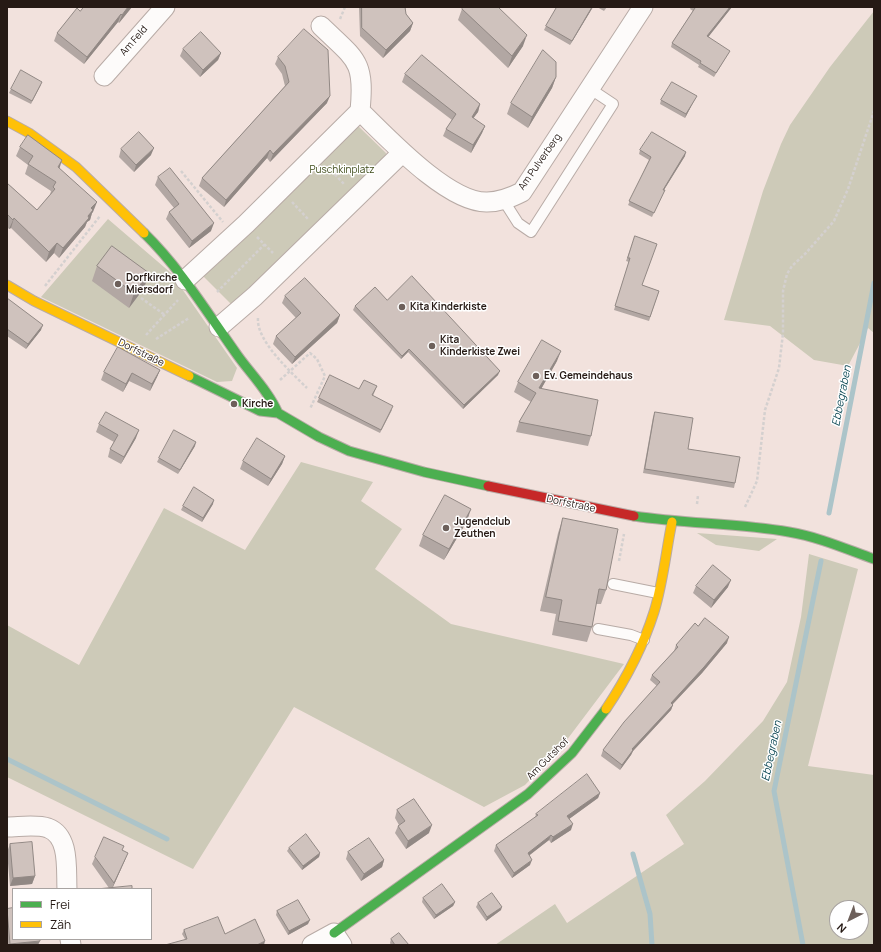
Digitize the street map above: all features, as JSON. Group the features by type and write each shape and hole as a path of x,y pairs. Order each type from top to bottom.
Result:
{"main road":[{"path":"7,121 62,156 88,178 148,237 189,284 274,403 278,413"},
{"name":"Dorfstraße","path":"9,290 139,347 260,411 278,413 333,444 379,460 519,493 609,512 672,522 735,525 795,533 820,539 874,559"},
{"name":"Am Gutshof","path":"338,939 548,776 572,753 602,715 625,680 644,640 654,610 672,522"}],"street":[{"name":"Am Feld","path":"104,76 165,7"},
{"name":"Am Pulverberg","path":"360,111 402,153 447,187 462,195 485,202 504,201 522,192 642,7"},
{"path":"189,284 240,230 360,111 362,86 359,67 354,58 321,26"},
{"path":"219,327 286,266 402,153"},
{"path":"7,827 47,827 58,834 64,847 67,888"},
{"path":"312,945 338,939"}],"lane":[{"path":"504,201 518,223 531,232 613,104 589,88"},
{"path":"613,584 658,593"},
{"path":"598,628 631,635 644,640"}],"path":[{"path":"744,509 757,481 765,410 780,368 783,333 783,291 787,274 792,266 806,253 834,221 848,189 874,111"},
{"path":"317,155 357,197"},
{"path":"181,171 240,230 264,245 286,266"},
{"path":"280,190 321,232"},
{"path":"34,301 113,202"},
{"path":"213,294 264,245"},
{"path":"139,347 142,339 185,293 189,284"},
{"path":"141,298 165,315"},
{"path":"139,347 153,341 200,313 205,307"},
{"path":"257,324 272,351 307,388"},
{"path":"278,382 310,353 316,359 325,376 310,409"},
{"path":"697,504 698,496"},
{"path":"619,561 624,531"}],"green space":[{"path":"874,11 874,333 868,328 848,366 814,360 770,326 724,320 763,191 790,125 830,67"},
{"name":"Puschkinplatz","path":"356,124 386,153 385,161 234,307 202,275"},
{"path":"108,219 171,273 237,368 232,381 217,382 41,297"},
{"path":"301,462 373,482 361,501 402,529 375,569 451,624 624,664 563,745 525,785 484,807 294,707 193,869 7,777 7,625 79,665 164,508 245,550"},
{"path":"697,533 777,539 759,551 716,545"},
{"path":"809,554 858,569 808,766 874,775 874,945 495,945 555,904 567,923 684,844 666,815 705,781 763,721 787,682 801,617"}],"building":[{"path":"84,7 128,7 87,57 57,33 77,8 80,11"},
{"path":"362,7 405,7 406,14 413,23 386,50 362,28"},
{"path":"464,7 498,7 527,35 512,56 462,9"},
{"path":"557,7 592,7 572,41 546,26"},
{"path":"694,7 730,7 707,36 730,51 716,73 700,63 701,61 672,43 695,8"},
{"path":"304,29 328,50 330,96 273,154 270,150 226,200 202,178 289,82 285,66 278,57"},
{"path":"201,32 221,53 203,70 183,49"},
{"path":"543,50 556,62 556,77 532,117 511,103"},
{"path":"422,55 480,104 472,117 485,126 473,145 446,129 456,114 405,74"},
{"path":"21,70 42,82 32,101 11,89"},
{"path":"672,82 697,96 686,114 661,100"},
{"path":"139,132 154,148 136,165 121,149"},
{"path":"652,132 686,152 663,190 665,190 654,213 629,201 651,157 640,150"},
{"path":"28,135 62,160 58,167 97,202 91,208 93,210 88,216 89,218 63,248 57,243 49,252 14,218 13,220 7,214 7,183 37,210 55,189 53,187 56,182 28,164 33,156 20,147"},
{"path":"170,168 214,223 192,241 169,212 179,204 158,177"},
{"path":"635,236 657,244 642,285 659,291 650,317 615,306 630,258 628,258"},
{"path":"112,246 149,273 134,293 97,266"},
{"name":"Kita Kinderkiste Zwei","path":"412,276 500,371 464,405 409,349 402,356 355,306 375,287 387,300"},
{"path":"305,278 340,315 295,357 276,336 301,313 285,296"},
{"path":"7,298 43,325 28,344 7,329"},
{"path":"542,340 561,351 539,388 598,400 591,436 519,422 536,393 518,382"},
{"path":"118,347 160,370 152,384 132,373 126,384 104,372"},
{"path":"330,375 359,389 364,380 377,386 372,395 393,406 381,430 319,398"},
{"path":"106,412 139,430 124,457 110,449 118,435 99,424"},
{"path":"655,412 693,418 688,449 740,457 735,483 645,469"},
{"path":"174,430 196,442 180,470 159,458"},
{"path":"257,438 285,456 271,479 243,461"},
{"path":"194,487 214,500 203,518 183,506"},
{"name":"Jugendclub Zeuthen","path":"445,495 471,509 449,549 423,535"},
{"path":"563,518 618,529 606,590 599,589 592,627 558,621 562,600 546,597"},
{"path":"713,565 731,580 714,600 696,586"},
{"path":"705,618 729,637 671,703 673,705 632,749 633,750 622,765 603,750 624,722 660,682 652,675 678,647 676,645 695,623 698,626"},
{"path":"587,774 600,793 567,816 573,824 553,837 551,835 528,853 532,860 514,873 496,845 538,815 536,814"},
{"path":"414,799 432,825 408,841 398,826 405,821 397,810"},
{"path":"306,834 320,853 303,866 289,848"},
{"path":"104,837 124,846 122,850 128,853 114,883 95,857"},
{"path":"369,838 384,860 364,874 348,852"},
{"path":"32,842 35,876 13,878 10,844"},
{"path":"442,884 455,902 436,915 423,898"},
{"path":"132,886 132,888 109,888"},
{"path":"492,893 502,907 487,917 478,903"},
{"path":"298,900 310,920 289,931 277,911"},
{"path":"12,908 12,940 40,941 10,944 7,909"},
{"path":"218,917 225,934 255,919 265,941 257,945 165,945 187,939 184,930"},
{"path":"399,933 409,945 395,945 391,939"}],"waterway":[{"name":"Ebbegraben","path":"829,513 874,283"},
{"name":"Ebbegraben","path":"803,945 774,791 821,561"},
{"path":"7,759 167,839"},
{"path":"633,854 650,914 652,945"}],"traffic: fast":[{"path":"144,233 182,277 238,356 265,390 278,413"},
{"path":"189,376 260,411 278,413 319,437 349,451 424,472 488,486"},
{"path":"634,516 789,532 822,540 874,559"},
{"path":"334,933 528,794 572,753 606,709"}],"traffic: slow":[{"path":"7,121 29,133 76,167 144,233"},
{"path":"7,285 34,301 189,376"},
{"path":"606,709 633,662 650,625 660,590 672,522"}],"traffic: jam":[{"path":"488,486 634,516"}],"place":[{"name":"Dorfkirche Miersdorf","path":"118,284"},
{"name":"Kita Kinderkiste","path":"402,307"},
{"name":"Kita Kinderkiste Zwei","path":"432,346"},
{"name":"Ev. Gemeindehaus","path":"536,376"},
{"name":"Kirche","path":"234,404"},
{"name":"Jugendclub Zeuthen","path":"446,528"}]}
